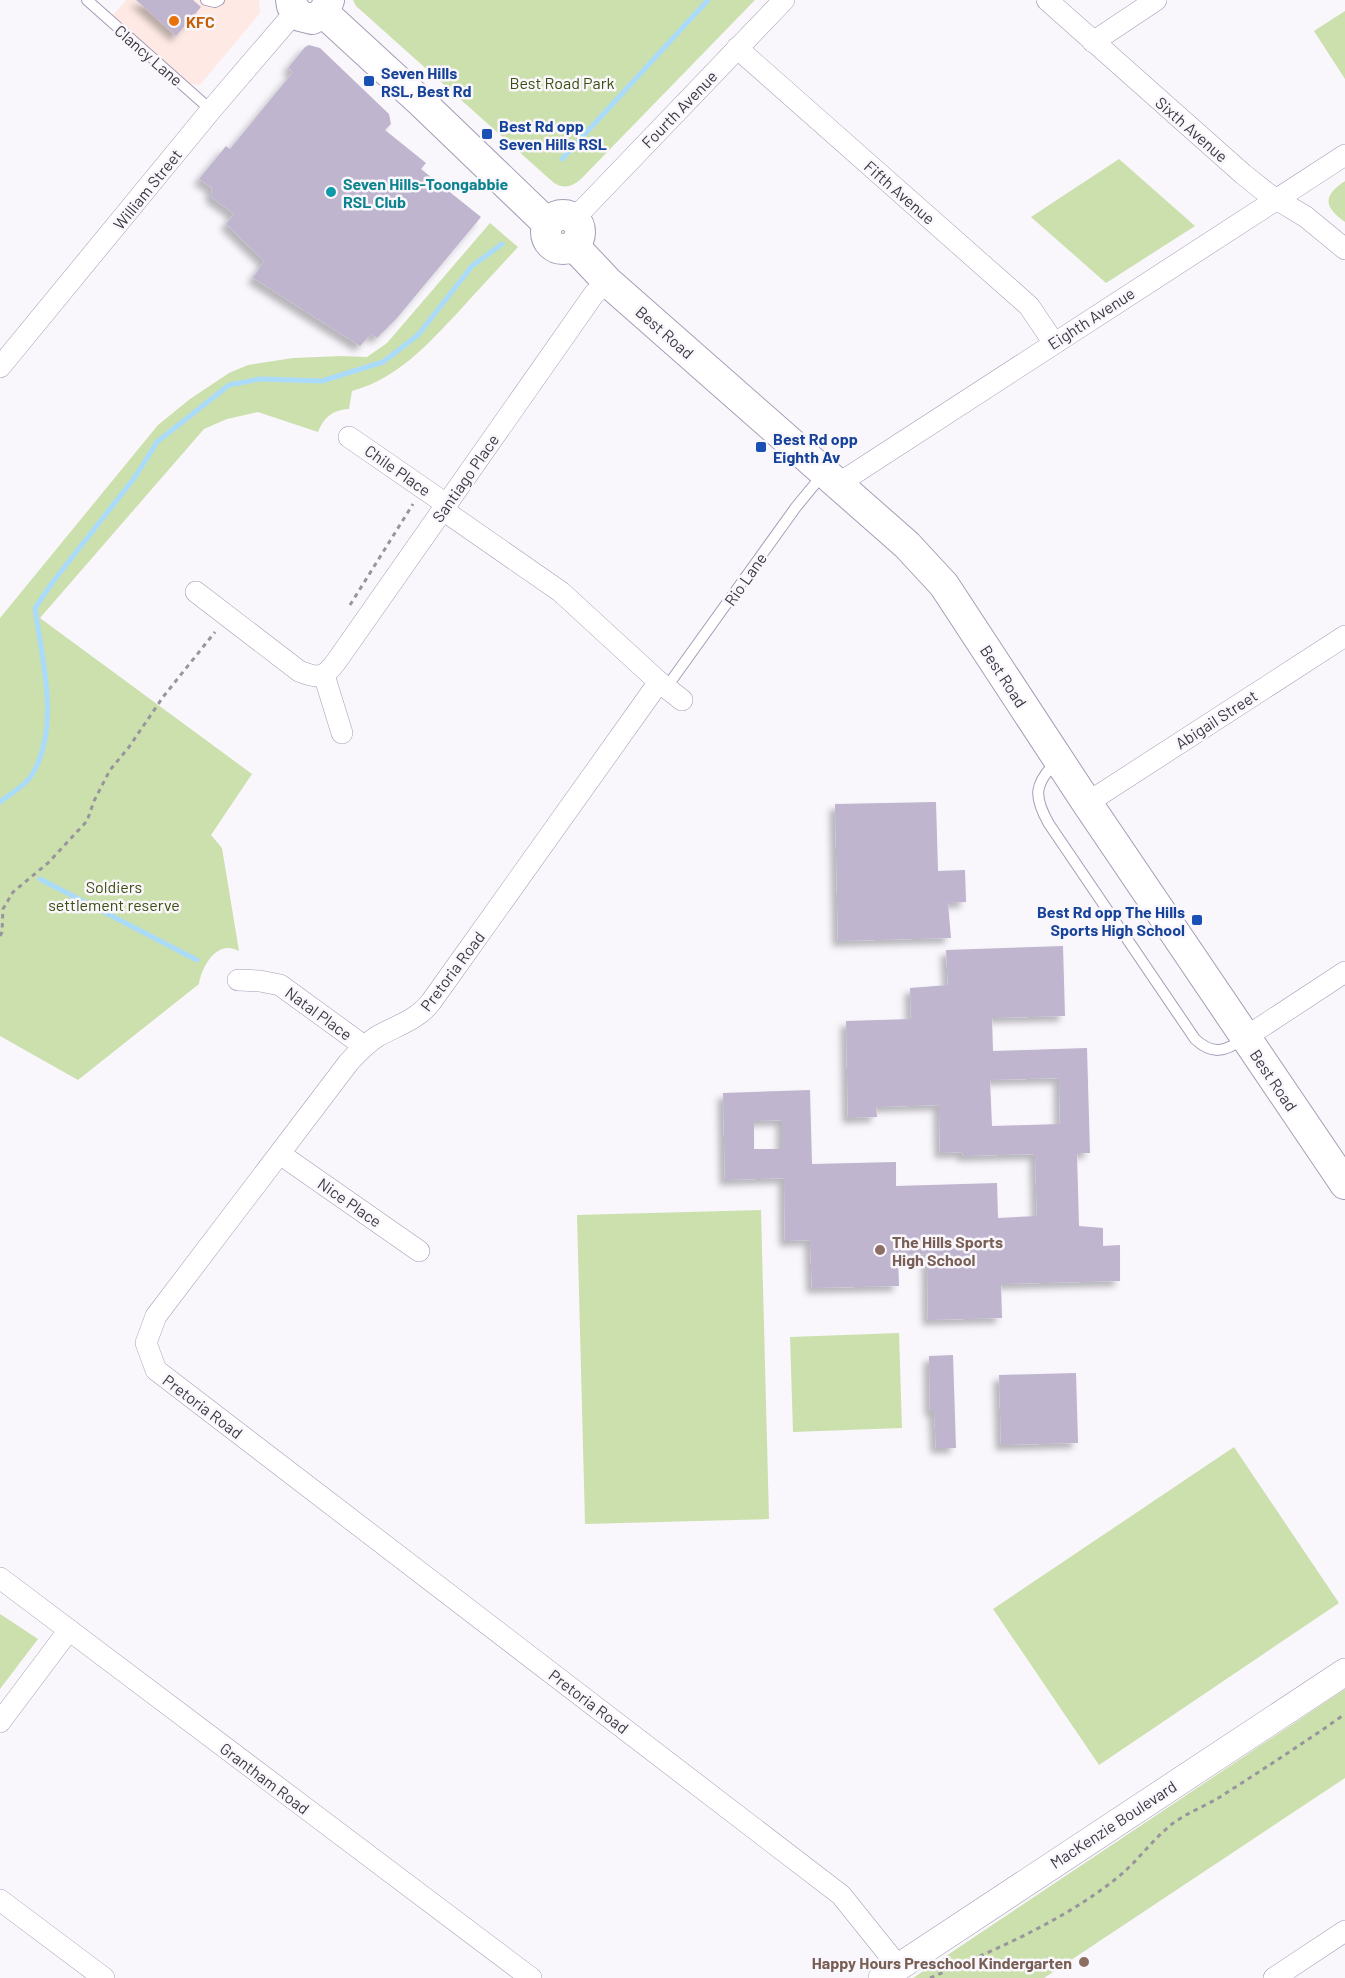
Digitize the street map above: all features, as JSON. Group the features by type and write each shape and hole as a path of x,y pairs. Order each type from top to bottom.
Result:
{"main road":[{"name":"Best Road","path":"310,6 565,230 608,282 907,545 944,585 1087,803 1345,1184"}],"street":[{"name":"Fourth Avenue","path":"565,230 784,0"},
{"name":"Sixth Avenue","path":"1047,0 1243,174 1276,199 1306,217 1345,249"},
{"path":"1093,42 1156,0"},
{"name":"William Street","path":"0,367 212,110 310,6"},
{"name":"Fifth Avenue","path":"737,48 1029,306 1054,342"},
{"name":"Eighth Avenue","path":"832,478 1054,342 1345,155"},
{"name":"Santiago Place","path":"324,675 336,662 594,294 608,282"},
{"name":"Chile Place","path":"349,437 424,488 445,507"},
{"path":"445,507 561,592 669,690"},
{"path":"196,592 299,671 316,677 324,675 342,733"},
{"name":"Abigail Street","path":"1087,803 1345,636"},
{"name":"Pretoria Road","path":"669,690 426,1008 410,1021 380,1035 364,1046 349,1062 156,1316 146,1343 156,1370 841,1895 890,1972"},
{"path":"1246,1037 1345,972"},
{"name":"Natal Place","path":"238,980 280,985 364,1046"},
{"name":"Nice Place","path":"280,1154 419,1251"},
{"name":"Grantham Road","path":"0,1578 531,1978"},
{"path":"0,1722 69,1630"},
{"name":"MacKenzie Boulevard","path":"890,1972 1345,1672"},
{"path":"0,1899 104,1978"},
{"path":"1274,1978 1345,1931"}],"lane":[{"name":"Clancy Lane","path":"87,0 212,110"},
{"path":"206,0 215,2 219,0"},
{"name":"Rio Lane","path":"669,690 801,501 832,478"},
{"path":"1059,759 1045,775 1037,793 1039,805 1056,834 1195,1039 1210,1049 1221,1050 1231,1048 1246,1037"}],"path":[{"path":"344,614 424,488"},
{"path":"0,936 3,909 13,891 48,863 87,821 94,801 110,770 129,747 163,697 227,616"},
{"path":"930,1978 1022,1938 1074,1908 1119,1876 1150,1842 1174,1822 1235,1787 1345,1714"}],"shaded area":[{"path":"126,0 259,0 260,13 200,85 189,84 113,15"}],"green space":[{"name":"Best Road Park","path":"353,0 755,0 581,179 565,186 554,183 356,6"},
{"path":"1345,11 1345,79 1314,31"},
{"path":"1119,159 1195,226 1106,283 1031,217"},
{"path":"1345,181 1345,222 1338,217 1328,202 1332,192"},
{"name":"Soldiers settlement reserve","path":"490,223 518,247 412,358 384,377 352,391 349,409 330,415 318,432 258,412 227,419 204,429 40,618 252,774 211,835 222,848 239,951 231,948 217,951 207,962 199,984 78,1080 0,1036 0,618 158,425 190,399 229,373 248,365 293,358 367,357 387,343"},
{"path":"761,1210 769,1519 585,1524 577,1215"},
{"path":"899,1333 902,1428 793,1432 790,1337"},
{"path":"1234,1447 1339,1603 1099,1765 993,1609"},
{"path":"0,1614 38,1639 0,1689"},
{"path":"1345,1689 1345,1778 1044,1978 913,1978"}],"building":[{"name":"KFC","path":"136,0 193,0 201,7 176,36"},
{"name":"Seven Hills-Toongabbie RSL Club","path":"309,45 320,48 389,114 391,124 385,130 426,163 421,169 481,217 397,318 377,338 371,334 360,346 253,278 264,261 226,224 234,214 211,197 212,188 199,179 226,146 230,149 293,72 288,68"},
{"path":"936,802 938,871 965,870 966,902 948,903 951,938 838,941 835,804"},
{"path":"1063,946 1065,1016 992,1018 993,1051 1087,1048 1090,1153 1077,1153 1079,1226 1103,1228 1103,1246 1120,1245 1120,1281 1001,1284 1002,1318 928,1320 927,1254 898,1255 899,1286 812,1288 810,1240 785,1241 784,1178 725,1180 723,1093 810,1090 812,1164 896,1162 896,1186 997,1183 998,1218 1037,1216 1035,1154 963,1156 962,1152 940,1153 939,1105 876,1107 877,1117 848,1118 846,1021 911,1019 910,988 948,985 946,950","holes":["1059,1078 1060,1124 992,1126 990,1080","782,1120 782,1149 754,1149 754,1121"]},
{"path":"953,1355 956,1448 936,1448 934,1411 930,1411 929,1356"},
{"path":"1076,1373 1078,1443 1001,1445 999,1375"}],"waterway":[{"path":"562,159 708,0"},
{"path":"0,802 32,775 41,756 46,736 47,693 35,608 135,477 157,442 229,385 260,379 322,381 383,362 418,335 472,266 502,244"},
{"path":"40,879 197,960"}],"place":[{"name":"KFC","path":"174,21"},
{"name":"Seven Hills RSL, Best Rd","path":"369,81"},
{"name":"Best Rd opp Seven Hills RSL","path":"487,134"},
{"name":"Seven Hills-Toongabbie RSL Club","path":"331,192"},
{"name":"Best Rd opp Eighth Av","path":"761,447"},
{"name":"Best Rd opp The Hills Sports High School","path":"1197,920"},
{"name":"The Hills Sports High School","path":"880,1250"},
{"name":"Happy Hours Preschool Kindergarten","path":"1084,1962"}]}
